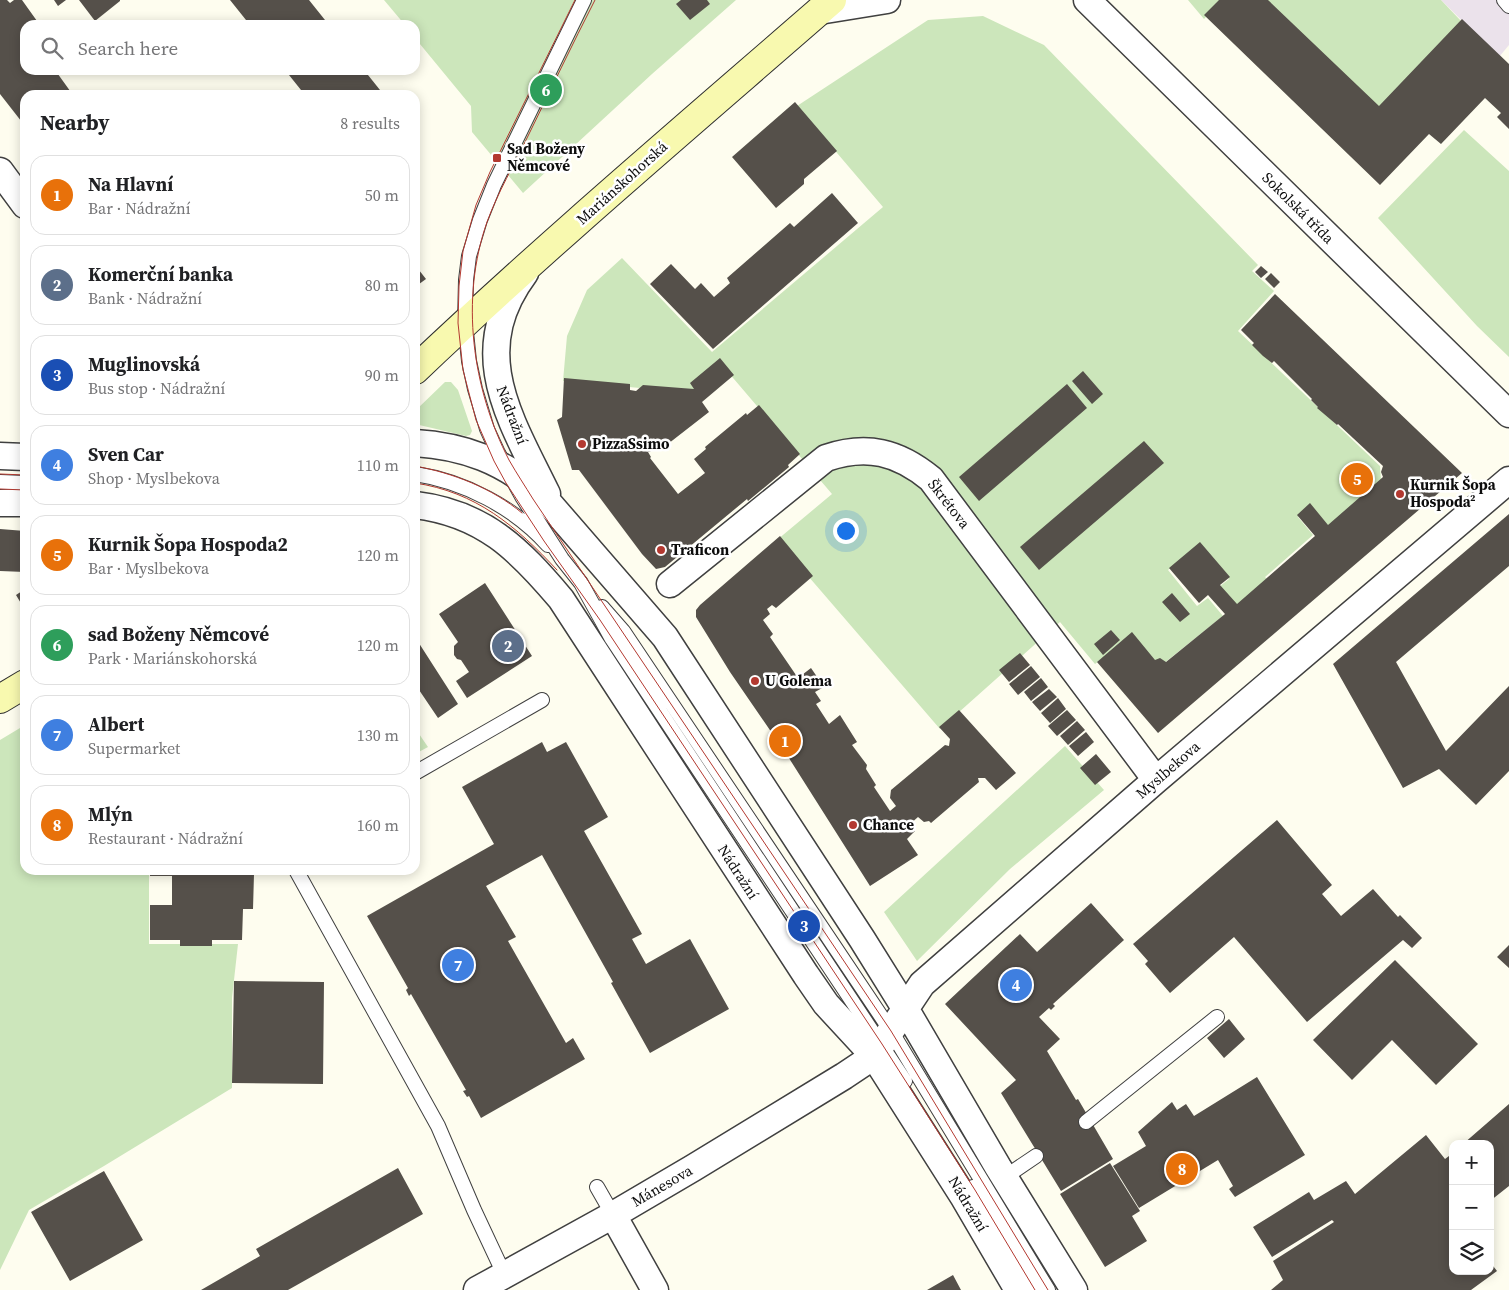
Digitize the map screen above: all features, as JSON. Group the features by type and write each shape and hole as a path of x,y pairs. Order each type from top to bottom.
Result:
{"main road":[{"name":"Mariánskohorská","path":"420,365 465,322 704,109 826,5"},
{"path":"0,699 20,687"}],"street":[{"path":"826,5 888,0"},
{"path":"1082,0 1088,0"},
{"name":"Sokolská třída","path":"1088,0 1509,414"},
{"path":"0,171 20,198"},
{"name":"Nádražní","path":"531,264 516,286 502,314 495,348 496,362 500,386 508,412 554,508"},
{"name":"Nádražní","path":"420,444 443,446 487,458 518,474 554,508 665,637 862,938 1074,1290"},
{"name":"Škrétova","path":"670,584 826,458 849,451 866,451 898,458 916,467 931,479 1156,780"},
{"path":"0,456 20,457"},
{"name":"Myslbekova","path":"844,1076 882,1043 922,984 1156,780 1509,480"},
{"path":"0,503 20,504"},
{"name":"Nádražní","path":"420,506 440,509 458,515 492,531 512,546 561,600 826,1004 882,1043 963,1196 1018,1290"},
{"name":"Mánesova","path":"477,1290 613,1215 844,1076"},
{"path":"613,1215 655,1290"}],"lane":[{"path":"584,0 494,185 480,220 470,256 466,280 465,322 469,361 478,401 487,429 505,468 562,559 623,632 975,1190 1035,1290"},
{"path":"1504,0 1509,6"},
{"path":"420,475 454,484 500,506 514,515 544,541 582,583"},
{"path":"0,482 20,483"},
{"path":"420,771 542,700"},
{"path":"299,875 438,1126 504,1274"},
{"path":"1086,1122 1217,1017"},
{"path":"882,1043 1048,1290"},
{"path":"1005,1177 1036,1156"},
{"path":"597,1186 613,1215"}],"shaded area":[{"path":"1441,0 1509,0 1509,45 1499,57"}],"green space":[{"name":"Sad Boženy Němcové","path":"384,0 736,0 652,74 523,193 472,132 471,106 420,44 420,20 401,20"},
{"path":"1188,0 1222,0 1204,19"},
{"path":"1263,0 1441,0 1462,22 1379,109"},
{"path":"983,16 1044,45 1258,265 1252,271 1274,291 1238,331 1380,466 1381,480 1328,528 1310,507 1298,517 1313,535 1265,577 1268,580 1236,607 1219,587 1229,579 1199,544 1168,570 1197,606 1208,598 1223,616 1158,668 1131,636 1095,664 1060,622 940,729 777,540 832,494 722,365 695,393 563,381 567,336 587,290 622,258 712,352 883,207 797,106 928,20"},
{"path":"1464,130 1509,171 1509,357 1477,326 1378,218"},
{"path":"445,382 451,382 458,390 472,431 470,435 466,436 420,425 420,406"},
{"path":"20,728 20,875 149,875 149,944 238,944 232,998 232,1088 29,1210 0,1270 0,740"},
{"path":"420,735 428,747 420,751"},
{"path":"1065,746 1104,790 1010,869 917,961 884,912"}],"building":[{"path":"0,0 7,0 10,3 14,0 22,0 36,20 20,20 20,75 59,75 69,90 20,90 20,120 0,94"},
{"path":"54,0 66,0 58,6"},
{"path":"79,0 120,0 96,20 94,20"},
{"path":"230,0 309,0 325,20 246,20"},
{"path":"681,0 707,0 710,4 690,20 676,4"},
{"path":"1219,0 1268,0 1379,106 1462,19 1509,64 1509,129 1497,117 1501,113 1485,98 1441,144 1429,134 1380,185 1204,15"},
{"path":"289,75 368,75 380,90 301,90"},
{"path":"795,102 837,151 804,179 804,184 776,208 732,157"},
{"path":"832,193 858,223 713,349 650,284 671,264 695,289 701,283 714,297 730,283 727,278 790,223 794,227"},
{"path":"1261,266 1268,272 1261,278 1255,272"},
{"path":"420,271 426,279 420,283"},
{"path":"1271,273 1280,282 1274,288 1265,279"},
{"path":"1275,294 1462,473 1158,733 1097,662 1132,632 1155,660 1160,658 1166,662 1225,614 1208,595 1199,603 1169,568 1200,542 1230,577 1220,585 1237,604 1315,536 1297,515 1310,503 1328,525 1383,477 1381,472 1383,466 1338,424 1317,408 1312,399 1274,361 1272,363 1263,356 1252,345 1254,343 1241,330"},
{"path":"720,358 734,375 702,402 709,412 664,447 648,452 650,458 678,494 705,473 694,459 706,449 705,447 746,413 747,415 759,405 800,454 788,465 789,467 748,501 747,499 665,567 656,569 642,554 579,470 572,470 557,420 562,417 564,378 630,384 630,390 636,391 643,385 694,389 690,383"},
{"path":"1083,371 1103,394 1092,404 1072,381"},
{"path":"1067,384 1087,408 979,501 959,477"},
{"path":"1144,441 1164,463 1039,570 1020,547"},
{"path":"1509,514 1509,566 1396,662 1446,751 1509,686 1509,771 1476,805 1439,769 1403,788 1333,664"},
{"path":"0,529 20,531 20,572 0,571"},
{"path":"780,536 813,576 776,608 772,605 767,609 770,614 763,620 773,634 770,637 798,678 811,668 824,687 815,692 821,701 816,704 829,724 840,715 857,742 852,745 867,765 866,769 876,785 874,787 890,811 896,806 890,798 891,790 945,745 949,746 950,739 939,727 959,710 1016,773 996,790 985,778 978,778 979,782 931,823 929,821 924,822 918,817 909,825 915,831 907,839 918,855 870,886 696,617 696,610 700,605"},
{"path":"485,583 532,656 467,698 456,681 469,672 461,660 457,659 454,655 454,646 458,642 439,614"},
{"path":"20,592 20,602 16,595"},
{"path":"1172,593 1190,614 1180,622 1162,602"},
{"path":"1111,630 1120,640 1103,655 1094,644"},
{"path":"420,645 458,704 438,718 420,691"},
{"path":"1020,653 1030,665 1009,682 999,670"},
{"path":"1031,666 1040,677 1018,695 1009,684"},
{"path":"1041,678 1048,687 1031,701 1024,692"},
{"path":"1049,689 1057,697 1040,711 1032,702"},
{"path":"1058,698 1066,709 1050,723 1041,713"},
{"path":"1067,710 1076,720 1057,736 1048,726"},
{"path":"1077,721 1085,730 1068,745 1060,736"},
{"path":"1086,732 1094,742 1078,756 1069,746"},
{"path":"542,742 547,752 566,742 608,817 584,831 642,934 632,939 646,964 690,939 729,1009 650,1053 611,983 613,982 542,855 486,886 516,937 508,941 566,1043 573,1038 585,1059 481,1118 469,1096 467,1097 463,1091 466,1090 411,994 409,996 406,990 408,988 367,916 494,844 462,787"},
{"path":"1096,754 1111,772 1095,785 1080,768"},
{"path":"1277,820 1332,885 1322,894 1341,916 1373,889 1398,917 1400,915 1422,938 1412,948 1403,940 1307,1022 1234,937 1170,993 1145,964 1148,961 1133,944"},
{"path":"254,875 253,909 243,909 242,940 212,940 212,946 180,946 180,940 150,940 150,905 172,905 172,876 150,876"},
{"path":"1091,903 1124,940 1053,1004 1055,1006 1051,1010 1049,1008 1039,1017 1060,1039 1047,1051 1113,1159 1061,1191 1001,1093 1016,1080 945,1004 1020,934 1037,952"},
{"path":"1509,945 1509,968 1497,957"},
{"path":"1395,960 1478,1044 1436,1085 1392,1040 1352,1080 1313,1040"},
{"path":"234,981 324,982 323,1084 232,1083"},
{"path":"1229,1019 1245,1039 1224,1058 1207,1038"},
{"path":"1257,1077 1305,1155 1235,1197 1229,1189 1233,1186 1218,1160 1139,1208 1113,1166 1146,1146 1138,1132 1172,1102 1177,1110 1186,1104 1194,1116"},
{"path":"1509,1104 1509,1186 1494,1198 1494,1140 1468,1140"},
{"path":"1426,1135 1445,1159 1449,1156 1449,1275 1492,1275 1471,1290 1271,1290 1283,1280 1273,1261 1334,1222 1332,1220 1272,1257 1253,1227 1309,1192 1314,1200 1346,1181 1355,1194"},
{"path":"1110,1163 1140,1211 1132,1216 1147,1241 1105,1267 1060,1194"},
{"path":"398,1168 423,1214 288,1290 201,1290 260,1256 256,1249"},
{"path":"104,1171 143,1240 70,1281 31,1212"},
{"path":"953,1275 961,1290 927,1290"}],"tram line":[{"path":"575,0 490,172 476,205 463,251 459,286 458,323 463,370 476,420 506,483 600,620 882,1044 975,1190 1035,1290"},
{"path":"595,0 496,200 487,222 479,251 472,312 474,343 486,403 496,432 509,460 533,499 891,1031 1048,1290"},
{"path":"420,467 458,477 472,483 498,496 522,513"},
{"path":"0,474 20,475"},
{"path":"420,484 457,494 494,513 526,539 557,570"},
{"path":"0,489 20,490"}],"place":[{"name":"sad Boženy Němcové","path":"546,90"},
{"name":"Sad Boženy Němcové","path":"497,158"},
{"name":"PizzaSsimo","path":"582,444"},
{"name":"Kurnik Šopa Hospoda2","path":"1357,479"},
{"name":"Kurnik Šopa Hospoda²","path":"1400,494"},
{"name":"Traficon","path":"661,550"},
{"name":"Komerční banka","path":"508,646"},
{"name":"U Golema","path":"755,681"},
{"name":"Na Hlavní","path":"785,741"},
{"name":"Chance","path":"853,825"},
{"name":"Muglinovská","path":"804,926"},
{"name":"Albert","path":"458,965"},
{"name":"Sven Car","path":"1016,985"},
{"name":"Mlýn","path":"1182,1169"}]}
